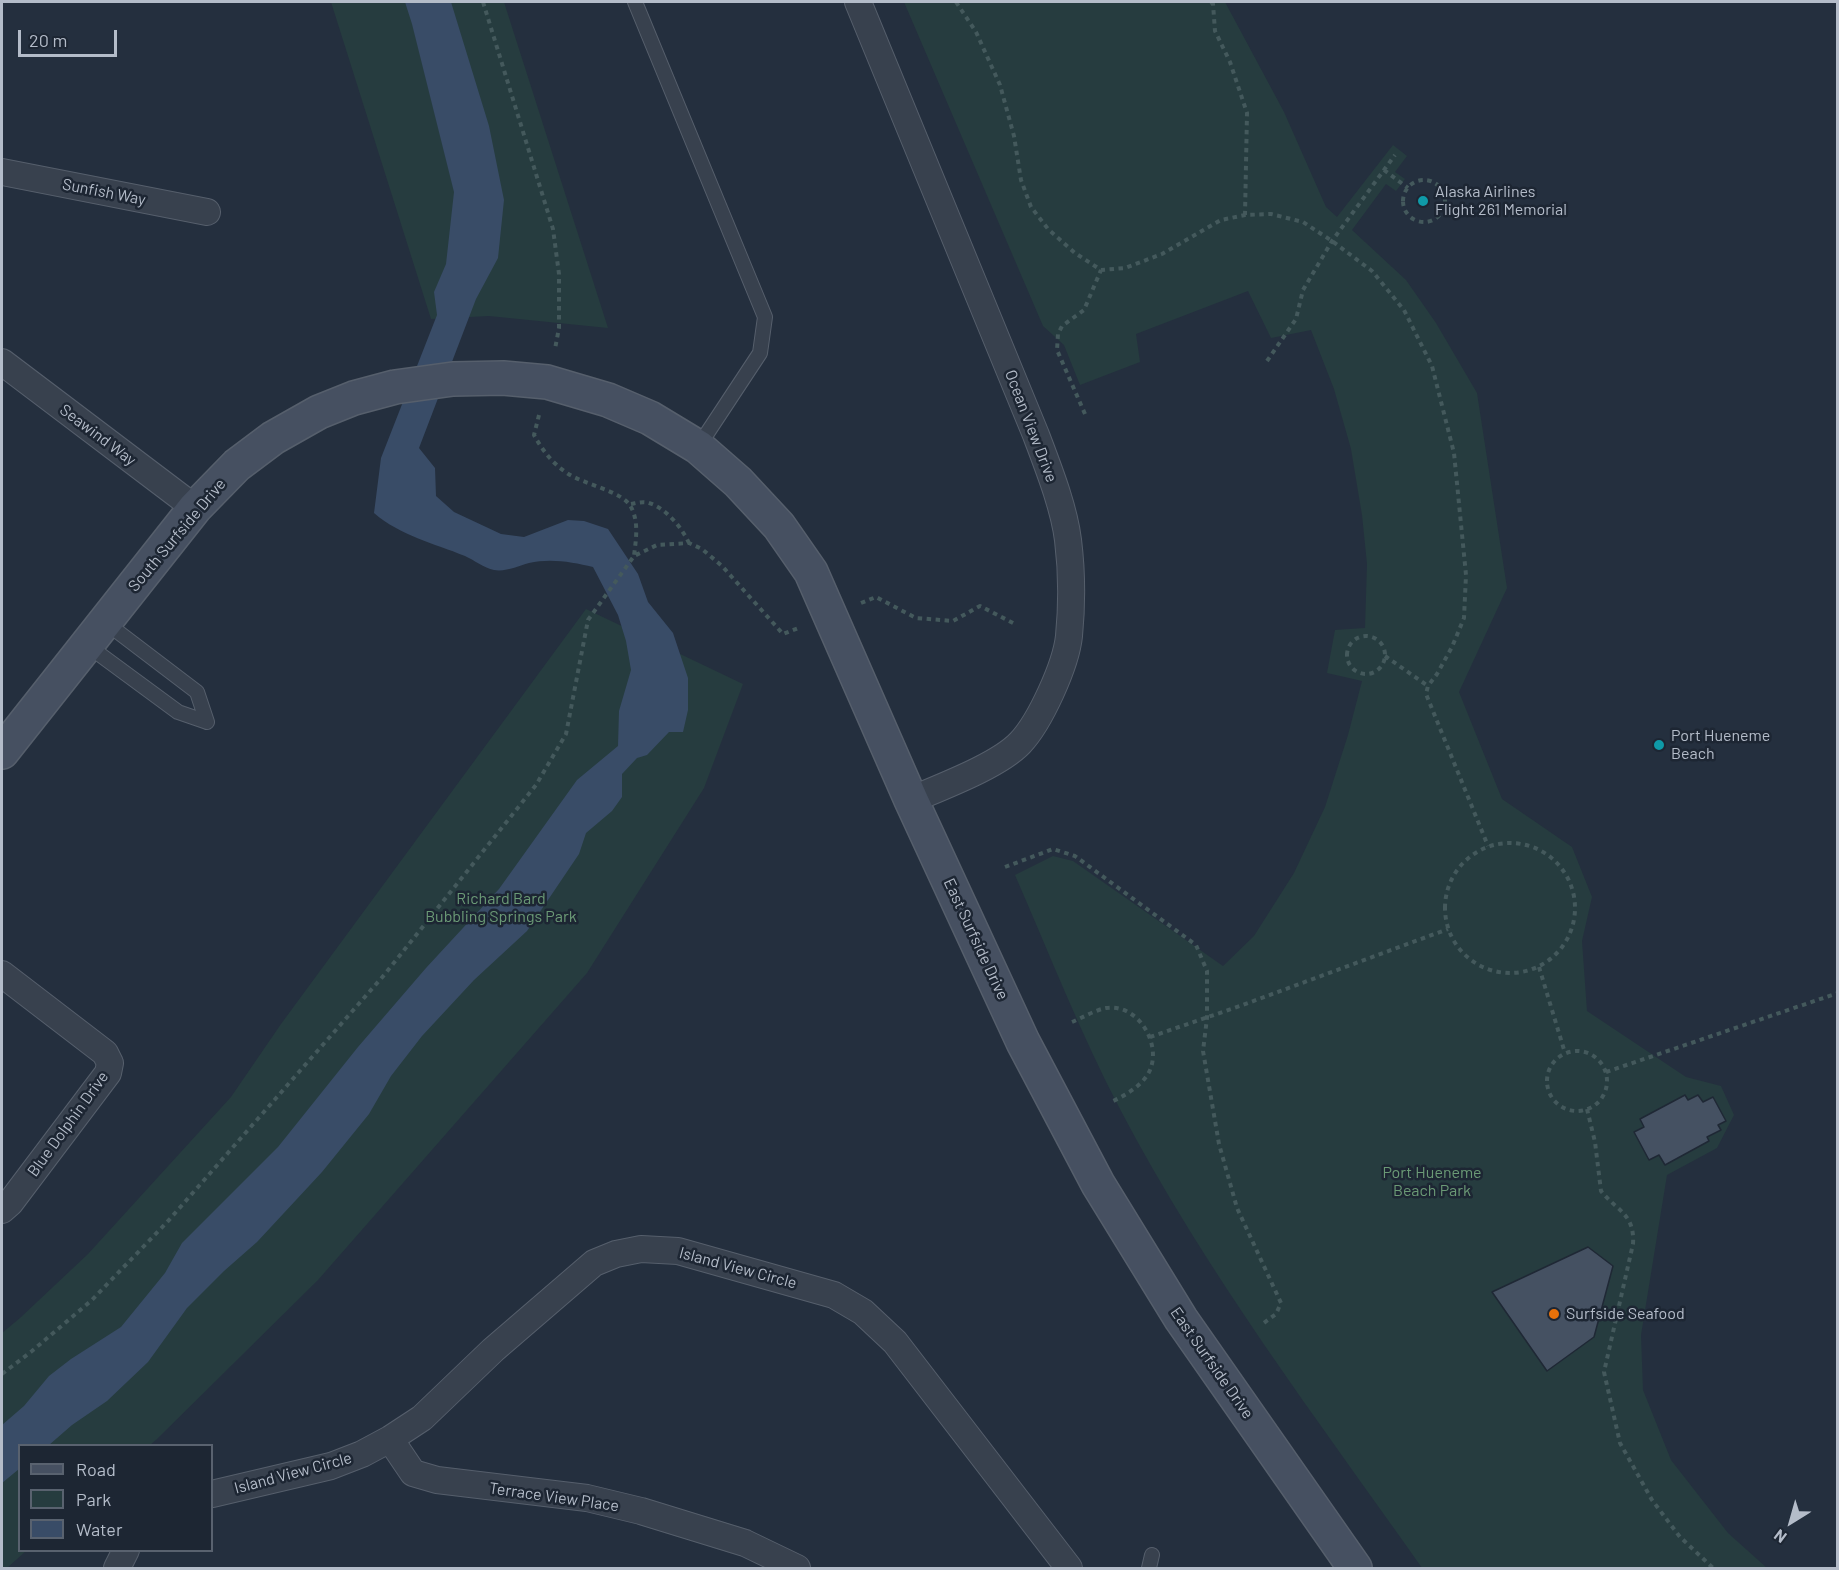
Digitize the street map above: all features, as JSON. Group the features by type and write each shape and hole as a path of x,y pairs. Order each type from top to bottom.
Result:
{"street":[{"name":"Ocean View Drive","path":"858,2 1053,479 1068,538 1072,583 1069,639 1052,691 1036,721 1019,744 986,766 911,800"},
{"name":"Sunfish Way","path":"2,172 207,212"},
{"name":"Seawind Way","path":"2,362 195,508"},
{"name":"South Surfside Drive","path":"2,752 195,508 237,465 273,438 318,412 354,398 395,387 453,380 502,378 547,382"},
{"name":"East Surfside Drive","path":"547,382 650,418 698,447 738,482 779,526 811,572 911,800 1023,1042 1114,1212 1199,1345 1355,1569"},
{"name":"Blue Dolphin Drive","path":"2,974 105,1053 110,1063 108,1072 4,1203"},
{"name":"Island View Circle","path":"213,1494 331,1466 362,1454 422,1418 493,1350 594,1263 616,1254 641,1249 678,1251 834,1295 863,1312 895,1342 1069,1569"},
{"name":"Terrace View Place","path":"390,1439 413,1473 437,1480 587,1498 641,1511 746,1543 798,1569"},
{"path":"117,1569 126,1552"}],"lane":[{"path":"635,2 765,317 760,353 698,447"},
{"path":"96,634 197,692 207,722 178,712 96,634"}],"path":[{"path":"483,2 553,229 559,274 558,335"},
{"path":"956,2 976,32 1000,85 1014,136 1021,180 1031,207 1048,229 1075,253 1101,270 1125,268 1162,254 1221,220 1245,214 1271,214 1303,222 1332,241 1372,271 1404,310 1432,366 1454,453 1466,575 1464,618 1452,647 1437,675 1428,686 1426,694 1488,846"},
{"path":"1211,2 1215,32 1230,62 1247,113 1245,214"},
{"path":"1267,361 1296,319 1303,290 1332,241 1395,155"},
{"path":"1384,170 1408,188"},
{"path":"1419,180 1432,182 1438,186 1442,191 1444,205 1438,217 1425,222 1412,218 1407,213 1403,201 1408,188 1419,180"},
{"path":"1084,414 1057,350 1058,334 1062,326 1084,310 1101,270"},
{"path":"2,1374 92,1300 169,1220 385,974 536,785 566,734 588,620 634,556 637,523 630,504 617,495 568,475 549,459 534,435"},
{"path":"630,504 641,502 651,504 683,530 689,543"},
{"path":"634,556 657,545 689,543 702,549 722,566 783,634"},
{"path":"876,597 916,618 953,621 980,606 1015,624"},
{"path":"1385,656 1380,667 1365,674 1354,669 1348,659 1348,653 1349,647 1356,638 1374,637 1382,645 1385,656 1428,686"},
{"path":"1510,843 1531,846 1550,857 1565,873 1573,893 1575,915 1569,936 1557,954 1539,967 1518,973 1495,972 1474,963 1466,956 1458,948 1448,929 1444,909 1447,888 1456,871 1470,856 1488,846 1510,843"},
{"path":"1005,867 1053,849 1075,856 1196,945 1207,971 1207,1018 1203,1051 1219,1144 1237,1208 1281,1303 1276,1314 1261,1325"},
{"path":"1150,1037 1448,929"},
{"path":"1539,967 1565,1053"},
{"path":"1606,1072 1838,993"},
{"path":"1072,1022 1107,1008 1127,1012 1142,1024 1150,1037 1153,1054 1149,1073 1124,1097 1112,1102"},
{"path":"1585,1052 1602,1063 1606,1072 1607,1081 1601,1098 1587,1109 1577,1111 1567,1109 1552,1096 1548,1087 1551,1067 1565,1053 1585,1052"},
{"path":"1587,1109 1595,1142 1601,1191 1618,1207 1630,1222 1634,1232 1604,1372 1620,1443 1652,1500 1680,1537 1713,1569"}],"green space":[{"path":"331,2 504,2 608,328 489,316 431,319"},
{"name":"Port Hueneme Beach Park","path":"904,2 1225,2 1284,112 1326,207 1337,217 1393,145 1407,156 1395,172 1405,179 1396,191 1386,184 1352,230 1406,280 1436,323 1477,393 1507,588 1459,692 1502,799 1572,847 1592,897 1582,941 1587,1011 1686,1077 1721,1086 1734,1115 1717,1148 1667,1175 1641,1335 1643,1390 1671,1460 1728,1533 1767,1568 1422,1568 1226,1288 1154,1171 1092,1053 1015,875 1053,856 1073,861 1223,966 1254,936 1294,873 1325,807 1362,681 1327,673 1335,630 1365,628 1367,564 1362,515 1351,449 1334,389 1311,330 1271,338 1248,291 1136,334 1140,362 1080,385 1064,345 1043,326"},
{"name":"Richard Bard Bubbling Springs Park","path":"586,609 743,684 704,788 587,973 318,1280 151,1444 18,1444 18,1552 25,1552 7,1568 2,1568 2,1333 88,1254 231,1097 281,1024"}],"water":[{"path":"405,2 451,2 489,126 504,200 498,258 476,299 419,448 435,468 436,496 454,512 501,534 524,537 568,520 584,521 608,529 638,574 648,602 673,633 688,678 688,710 683,732 669,732 647,755 637,758 622,774 622,797 612,811 586,833 579,854 527,931 474,980 422,1036 391,1076 369,1114 322,1172 257,1242 187,1308 148,1362 107,1401 72,1425 50,1444 18,1444 18,1470 2,1483 2,1425 24,1406 49,1376 121,1327 165,1273 182,1243 278,1147 358,1047 426,968 499,889 577,780 618,746 619,711 631,670 626,641 618,615 593,567 569,562 545,561 494,570 395,528 374,513 381,458 437,315 434,292 446,264 454,192"}],"building":[{"path":"1685,1095 1688,1100 1698,1095 1703,1102 1713,1097 1726,1121 1718,1125 1721,1130 1707,1137 1709,1141 1665,1165 1659,1155 1649,1160 1634,1132 1644,1127 1640,1119"},
{"name":"Surfside Seafood","path":"1588,1247 1613,1266 1594,1337 1547,1371 1492,1292"}],"place":[{"name":"Alaska Airlines Flight 261 Memorial","path":"1423,201"},
{"name":"Port Hueneme Beach","path":"1659,745"},
{"name":"Surfside Seafood","path":"1554,1314"}]}
